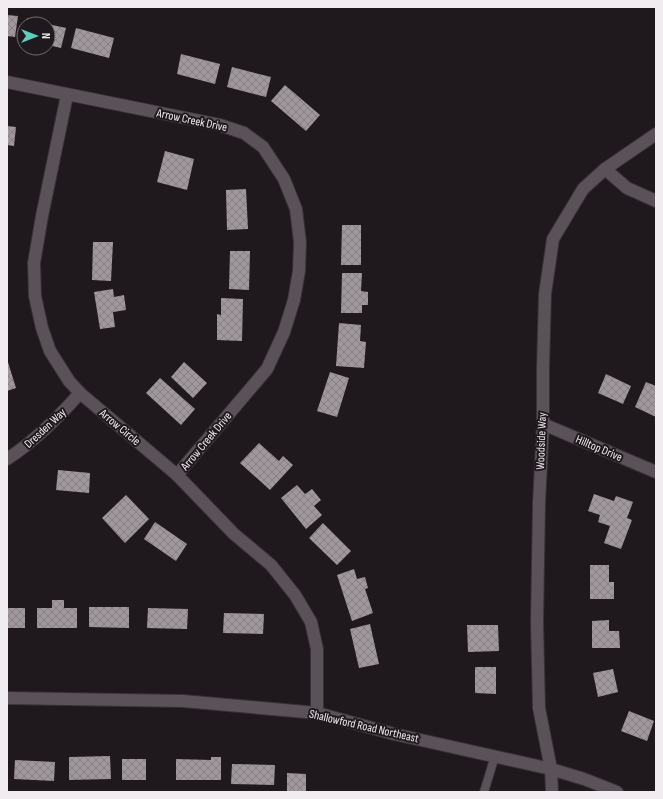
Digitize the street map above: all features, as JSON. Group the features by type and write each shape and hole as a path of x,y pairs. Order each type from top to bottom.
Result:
{"street":[{"name":"Arrow Creek Drive","path":"7,82 220,124 244,133 263,148 284,179 296,209 300,242 299,271 294,300 284,332 267,369 177,475"},
{"name":"Arrow Circle","path":"67,95 42,216 34,263 35,296 42,328 50,351 69,381 80,393 177,475 234,534 271,565 295,595 311,622 316,649 316,713"},
{"name":"Woodside Way","path":"552,792 551,769 539,708 538,622 539,504 543,424 543,368 546,294 553,239 583,189 605,169 656,134"},
{"path":"605,169 627,188 656,201"},
{"name":"Dresden Way","path":"7,459 26,447 63,412 80,393"},
{"name":"Hilltop Drive","path":"543,424 656,472"},
{"name":"Shallowford Road Northeast","path":"7,698 183,702 316,713 394,734 551,769 584,779 617,792"}],"lane":[{"path":"484,792 495,756"}],"building":[{"path":"7,15 18,16 16,16 15,37 7,36"},
{"path":"56,26 66,28 61,48 56,47"},
{"path":"76,28 114,38 109,58 71,48"},
{"path":"181,54 220,64 215,84 177,74"},
{"path":"232,67 271,77 266,97 227,87"},
{"path":"285,85 320,115 306,131 271,101"},
{"path":"7,126 16,127 14,146 7,145"},
{"path":"165,151 194,159 187,190 157,182"},
{"path":"246,189 248,229 227,230 226,190"},
{"path":"342,225 361,225 361,265 341,265"},
{"path":"93,242 113,242 111,281 92,280"},
{"path":"230,251 250,251 249,290 229,289"},
{"path":"342,273 362,273 361,291 368,292 368,305 362,305 362,313 341,313"},
{"path":"113,289 114,297 124,295 126,310 113,312 115,327 100,329 94,292"},
{"path":"221,298 243,299 242,341 217,340 217,314 221,315"},
{"path":"339,323 361,325 360,341 366,342 364,368 336,366"},
{"path":"7,359 16,388 7,391"},
{"path":"184,362 207,383 193,398 171,377"},
{"path":"330,372 349,378 337,417 317,411"},
{"path":"606,374 631,386 623,404 598,393"},
{"path":"160,378 195,409 181,425 146,393"},
{"path":"646,382 656,386 656,417 635,407"},
{"path":"259,443 279,461 283,456 293,465 270,490 240,463"},
{"path":"58,470 90,473 89,493 56,490"},
{"path":"297,485 305,494 312,489 321,500 314,506 322,515 306,529 281,498"},
{"path":"594,494 614,501 616,496 633,502 627,518 632,520 621,549 604,543 610,526 598,522 600,515 588,511"},
{"path":"126,495 149,519 125,543 102,518"},
{"path":"155,522 187,544 176,561 144,539"},
{"path":"323,523 351,551 337,565 309,538"},
{"path":"590,565 609,565 609,582 614,582 614,599 590,599"},
{"path":"354,569 357,579 365,577 368,588 365,589 373,613 352,621 337,575"},
{"path":"52,600 64,600 64,608 77,608 77,628 37,628 37,608 52,608"},
{"path":"89,607 129,607 129,628 89,627"},
{"path":"7,608 25,608 25,628 7,628"},
{"path":"148,608 188,609 187,629 147,628"},
{"path":"224,613 264,614 263,634 223,633"},
{"path":"609,620 609,631 619,631 620,648 592,648 592,621"},
{"path":"370,624 379,664 359,668 350,629"},
{"path":"467,625 498,625 499,651 468,652"},
{"path":"475,667 496,667 496,694 475,693"},
{"path":"613,669 618,692 598,697 593,673"},
{"path":"629,711 654,721 647,741 621,731"},
{"path":"110,756 111,779 69,780 69,757"},
{"path":"211,757 221,757 221,780 176,780 176,759 211,760"},
{"path":"122,759 146,759 146,780 122,780"},
{"path":"15,760 55,762 54,781 14,779"},
{"path":"232,764 275,765 274,785 231,784"},
{"path":"287,773 306,774 306,792 287,792"}]}
